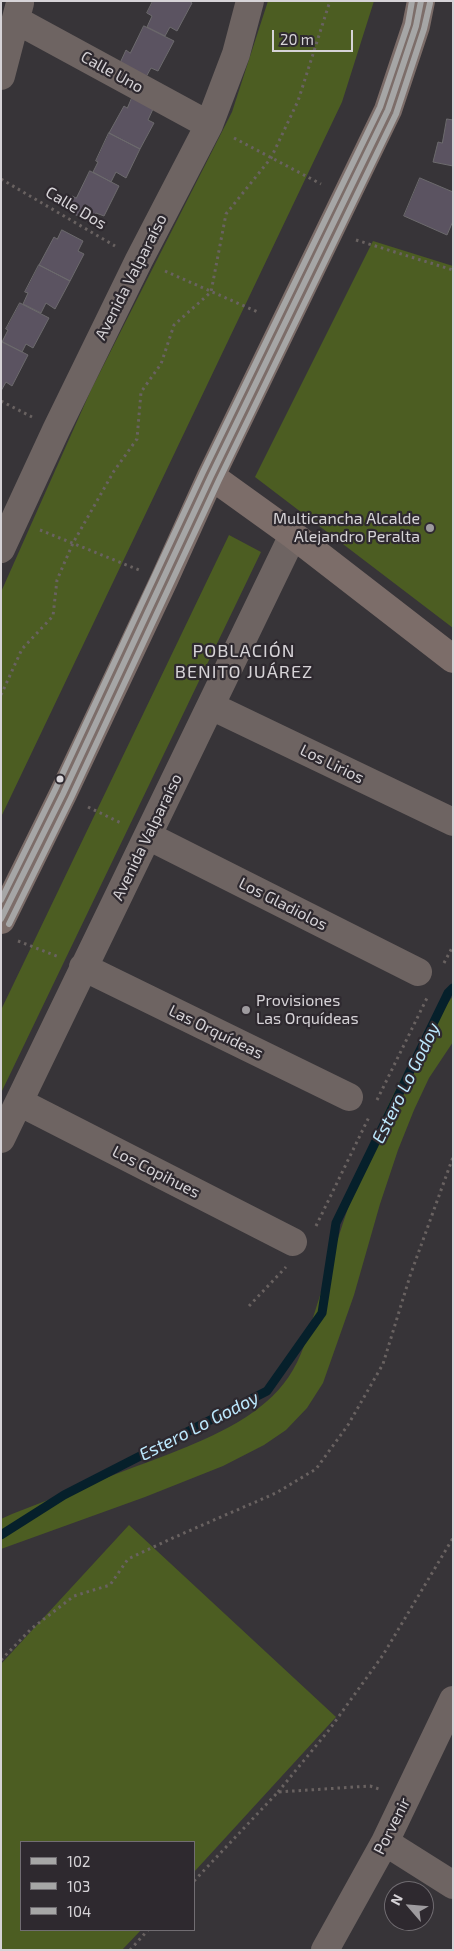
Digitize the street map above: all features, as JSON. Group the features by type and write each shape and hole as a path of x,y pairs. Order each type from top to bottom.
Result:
{"main road":[{"path":"6,929 8,888 63,794 211,476 388,110 416,26 422,1"},
{"path":"211,476 294,535 453,659"}],"street":[{"name":"Avenida Valparaíso","path":"1,549 8,516 56,430 138,260 209,125 236,54 250,1"},
{"name":"Calle Uno","path":"18,10 209,125"},
{"path":"1,76 18,10"},
{"name":"Avenida Valparaíso","path":"1,1140 294,535"},
{"name":"Los Lirios","path":"211,706 453,822"},
{"name":"Los Gladiolos","path":"148,836 424,981"},
{"name":"Las Orquídeas","path":"84,967 349,1097"},
{"name":"Los Copihues","path":"19,1102 299,1244"},
{"name":"Porvenir","path":"325,1950 385,1842 453,1700"},
{"path":"385,1842 453,1885"}],"path":[{"path":"1,695 22,649 52,616 57,580 73,543 114,471 137,438 141,392 161,364 174,325 211,292 226,214 271,158 298,101 330,1"},
{"path":"209,125 346,198"},
{"name":"Calle Dos","path":"1,178 138,260 284,324"},
{"path":"330,232 453,270"},
{"path":"1,401 56,430"},
{"path":"8,516 164,580"},
{"path":"63,794 148,836"},
{"path":"6,929 84,967"},
{"path":"444,964 453,946"},
{"path":"377,1101 424,981"},
{"path":"249,1306 299,1244 373,1110"},
{"path":"1,1660 32,1629 74,1596 110,1585 128,1559 174,1536 276,1493 316,1469 348,1425 383,1364 410,1276 453,1157"},
{"path":"195,1880 278,1792 329,1730 383,1655 453,1538"},
{"path":"278,1792 370,1786 405,1800"},
{"path":"130,1950 147,1931"}],"green space":[{"path":"268,1 374,1 342,102 1,817 1,592 91,390 232,112"},
{"path":"373,241 453,266 453,628 255,477"},
{"path":"229,535 261,552 1,1093 1,1010"},
{"path":"453,996 453,1042 429,1078 398,1150 380,1204 354,1295 323,1383 307,1408 286,1430 264,1445 223,1466 145,1497 1,1549 1,1519 170,1454 221,1431 253,1412 266,1402 284,1383 304,1346 350,1203 376,1133 413,1057"},
{"path":"129,1525 336,1717 195,1871 195,1841 20,1841 20,1931 140,1931 122,1950 1,1950 1,1664"}],"building":[{"path":"153,1 189,1 192,3 177,31 170,27 165,36 147,27 152,16 147,13"},
{"path":"144,26 174,41 158,71 151,68 146,77 120,63 126,50 130,53"},
{"path":"132,98 153,109 148,120 154,123 140,149 109,133 124,106 127,108"},
{"path":"447,119 453,120 453,166 433,162 438,142 442,143"},
{"path":"109,133 140,149 126,178 116,172 111,182 93,172"},
{"path":"90,171 119,186 104,216 96,213 91,223 65,209 72,196 76,198"},
{"path":"420,178 453,192 453,221 447,235 404,216"},
{"path":"62,230 83,241 78,251 84,254 70,281 39,265 54,237 57,239"},
{"path":"39,265 70,281 55,309 46,303 41,313 23,304 28,293 25,292"},
{"path":"20,303 49,318 33,348 26,344 22,352 2,342 8,330 6,329"},
{"path":"1,341 28,355 12,386 6,382 1,391"}],"waterway":[{"name":"Estero Lo Godoy","path":"1,1535 64,1495 267,1391 322,1313 336,1223 448,993 453,988"}],"transit line":[{"name":"104","path":"1,900 55,790 203,472 380,107 408,24 412,1"},
{"name":"102","path":"1,919 63,794 211,476 388,110 416,26 421,1"},
{"name":"103","path":"9,924 71,798 219,480 396,114 424,29 430,3"}],"place":[{"name":"Multicancha Alcalde Alejandro Peralta","path":"430,528"},
{"name":"Provisiones Las Orquídeas","path":"246,1010"}],"district":[{"name":"POBLACIÓN BENITO JUÁREZ","path":"244,661"}]}
